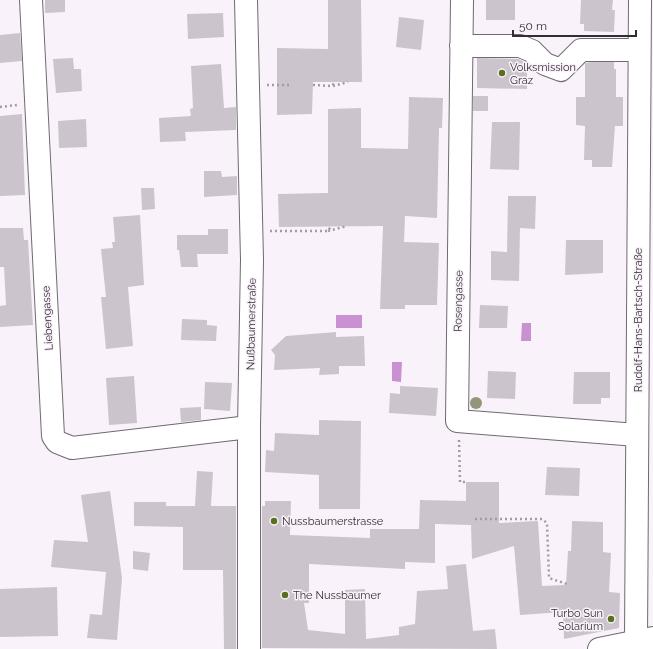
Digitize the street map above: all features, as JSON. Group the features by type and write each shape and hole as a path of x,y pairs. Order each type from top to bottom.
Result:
{"street":[{"name":"Liebengasse","path":"31,0 53,436 57,442 72,448 249,427"},
{"name":"Nußbaumerstraße","path":"246,0 252,260 249,427 249,649"},
{"name":"Rosengasse","path":"459,421 457,421 457,413 462,0"},
{"name":"Rudolf-Hans-Bartsch-Straße","path":"640,0 637,435 642,522 644,639"},
{"path":"461,46 520,46 532,51 545,64 561,70 581,50 639,50"},
{"path":"459,421 637,435"},
{"path":"599,649 644,639"}],"path":[{"path":"332,86 336,82"},
{"path":"313,85 332,86 348,82"},
{"path":"264,86 292,85"},
{"path":"328,231 331,226"},
{"path":"268,231 328,231 347,226"},
{"path":"459,421 460,482 466,482"},
{"path":"474,519 542,519 547,523 549,578 567,584"}],"shaded area":[{"path":"336,315 362,315 362,328 336,328"},
{"path":"522,323 531,323 531,341 521,341"},
{"path":"392,362 402,362 401,382 392,381"}],"building":[{"path":"45,0 65,0 65,12 45,13"},
{"path":"328,0 361,0 362,82 313,82 312,114 277,115 277,48 328,49"},
{"path":"486,0 515,0 515,20 486,20"},
{"path":"581,0 613,0 612,10 615,10 614,32 584,31 584,24 580,24"},
{"path":"223,13 224,37 188,39 187,14"},
{"path":"399,17 424,20 421,50 396,47"},
{"path":"20,33 22,61 0,63 0,35"},
{"path":"73,58 74,69 81,69 82,91 56,93 53,59"},
{"name":"Volksmission Graz","path":"477,58 518,59 525,62 527,64 527,89 477,88"},
{"path":"614,62 614,69 616,69 616,97 623,97 623,126 615,126 612,167 592,167 592,160 584,160 585,126 576,125 576,97 585,97 585,63"},
{"path":"221,64 224,108 236,107 236,130 185,132 186,141 160,142 159,118 191,116 190,109 193,108 191,66"},
{"path":"473,96 488,96 488,111 473,111"},
{"path":"409,97 443,98 442,128 439,128 437,218 405,216 404,242 439,243 437,305 405,305 405,309 380,309 383,226 279,227 278,194 328,193 328,109 361,108 361,148 408,149"},
{"path":"22,114 25,195 0,196 0,116"},
{"path":"86,119 87,147 59,148 58,121"},
{"path":"492,122 520,122 519,170 490,169"},
{"path":"204,171 221,171 222,177 237,176 237,195 204,197"},
{"path":"141,188 154,188 155,209 142,210"},
{"path":"508,196 536,196 535,229 520,228 519,281 491,280 491,251 507,252"},
{"path":"140,215 144,285 128,287 133,346 106,349 101,297 106,297 101,249 113,248 112,242 115,242 113,217"},
{"path":"0,228 23,228 24,240 28,240 33,325 0,327 0,306 6,305 4,267 0,267"},
{"path":"208,229 228,229 228,254 197,254 198,267 181,267 179,250 177,250 177,235 208,235"},
{"path":"566,240 603,240 603,273 565,275"},
{"path":"480,305 508,306 507,328 479,328"},
{"path":"182,319 207,320 207,325 217,326 216,341 181,340"},
{"path":"336,332 336,337 364,336 365,366 339,366 339,374 319,375 320,368 274,370 275,355 271,350 286,336"},
{"path":"488,371 516,372 515,399 487,398"},
{"path":"574,372 610,372 610,398 601,398 601,404 573,404"},
{"path":"134,376 137,423 109,425 106,378"},
{"path":"205,382 232,383 230,411 204,409"},
{"path":"400,386 438,388 436,416 389,413 390,393 400,394"},
{"path":"201,407 201,420 181,422 180,408"},
{"path":"319,420 361,421 360,509 319,509 319,475 265,472 266,450 274,451 275,433 319,435"},
{"path":"547,467 580,468 579,496 545,495"},
{"path":"197,471 213,472 211,506 236,506 236,649 224,649 223,570 183,570 183,527 134,526 134,502 166,502 166,506 195,506"},
{"path":"466,482 499,482 499,523 538,521 542,586 566,585 568,551 571,551 572,521 603,522 603,552 611,553 609,592 620,593 619,628 564,639 563,612 520,615 514,546 472,559 471,525 435,524 435,563 405,562 405,569 309,564 309,603 304,603 308,630 345,634 345,590 365,589 366,639 399,635 399,627 415,624 417,591 448,589 446,566 466,564 473,631 495,629 497,649 262,648 262,506 265,506 265,501 291,501 290,535 370,538 370,529 419,529 420,500 466,501"},
{"path":"110,491 122,578 117,640 87,638 90,614 102,615 106,572 51,567 54,540 88,542 81,495"},
{"path":"133,551 150,553 148,571 133,569"},
{"path":"57,587 58,636 0,637 0,589"}],"place":[{"name":"Volksmission Graz","path":"502,73"},
{"name":"Nussbaumerstrasse","path":"274,521"},
{"name":"The Nussbaumer","path":"285,595"},
{"name":"Turbo Sun Solarium","path":"611,619"}]}
